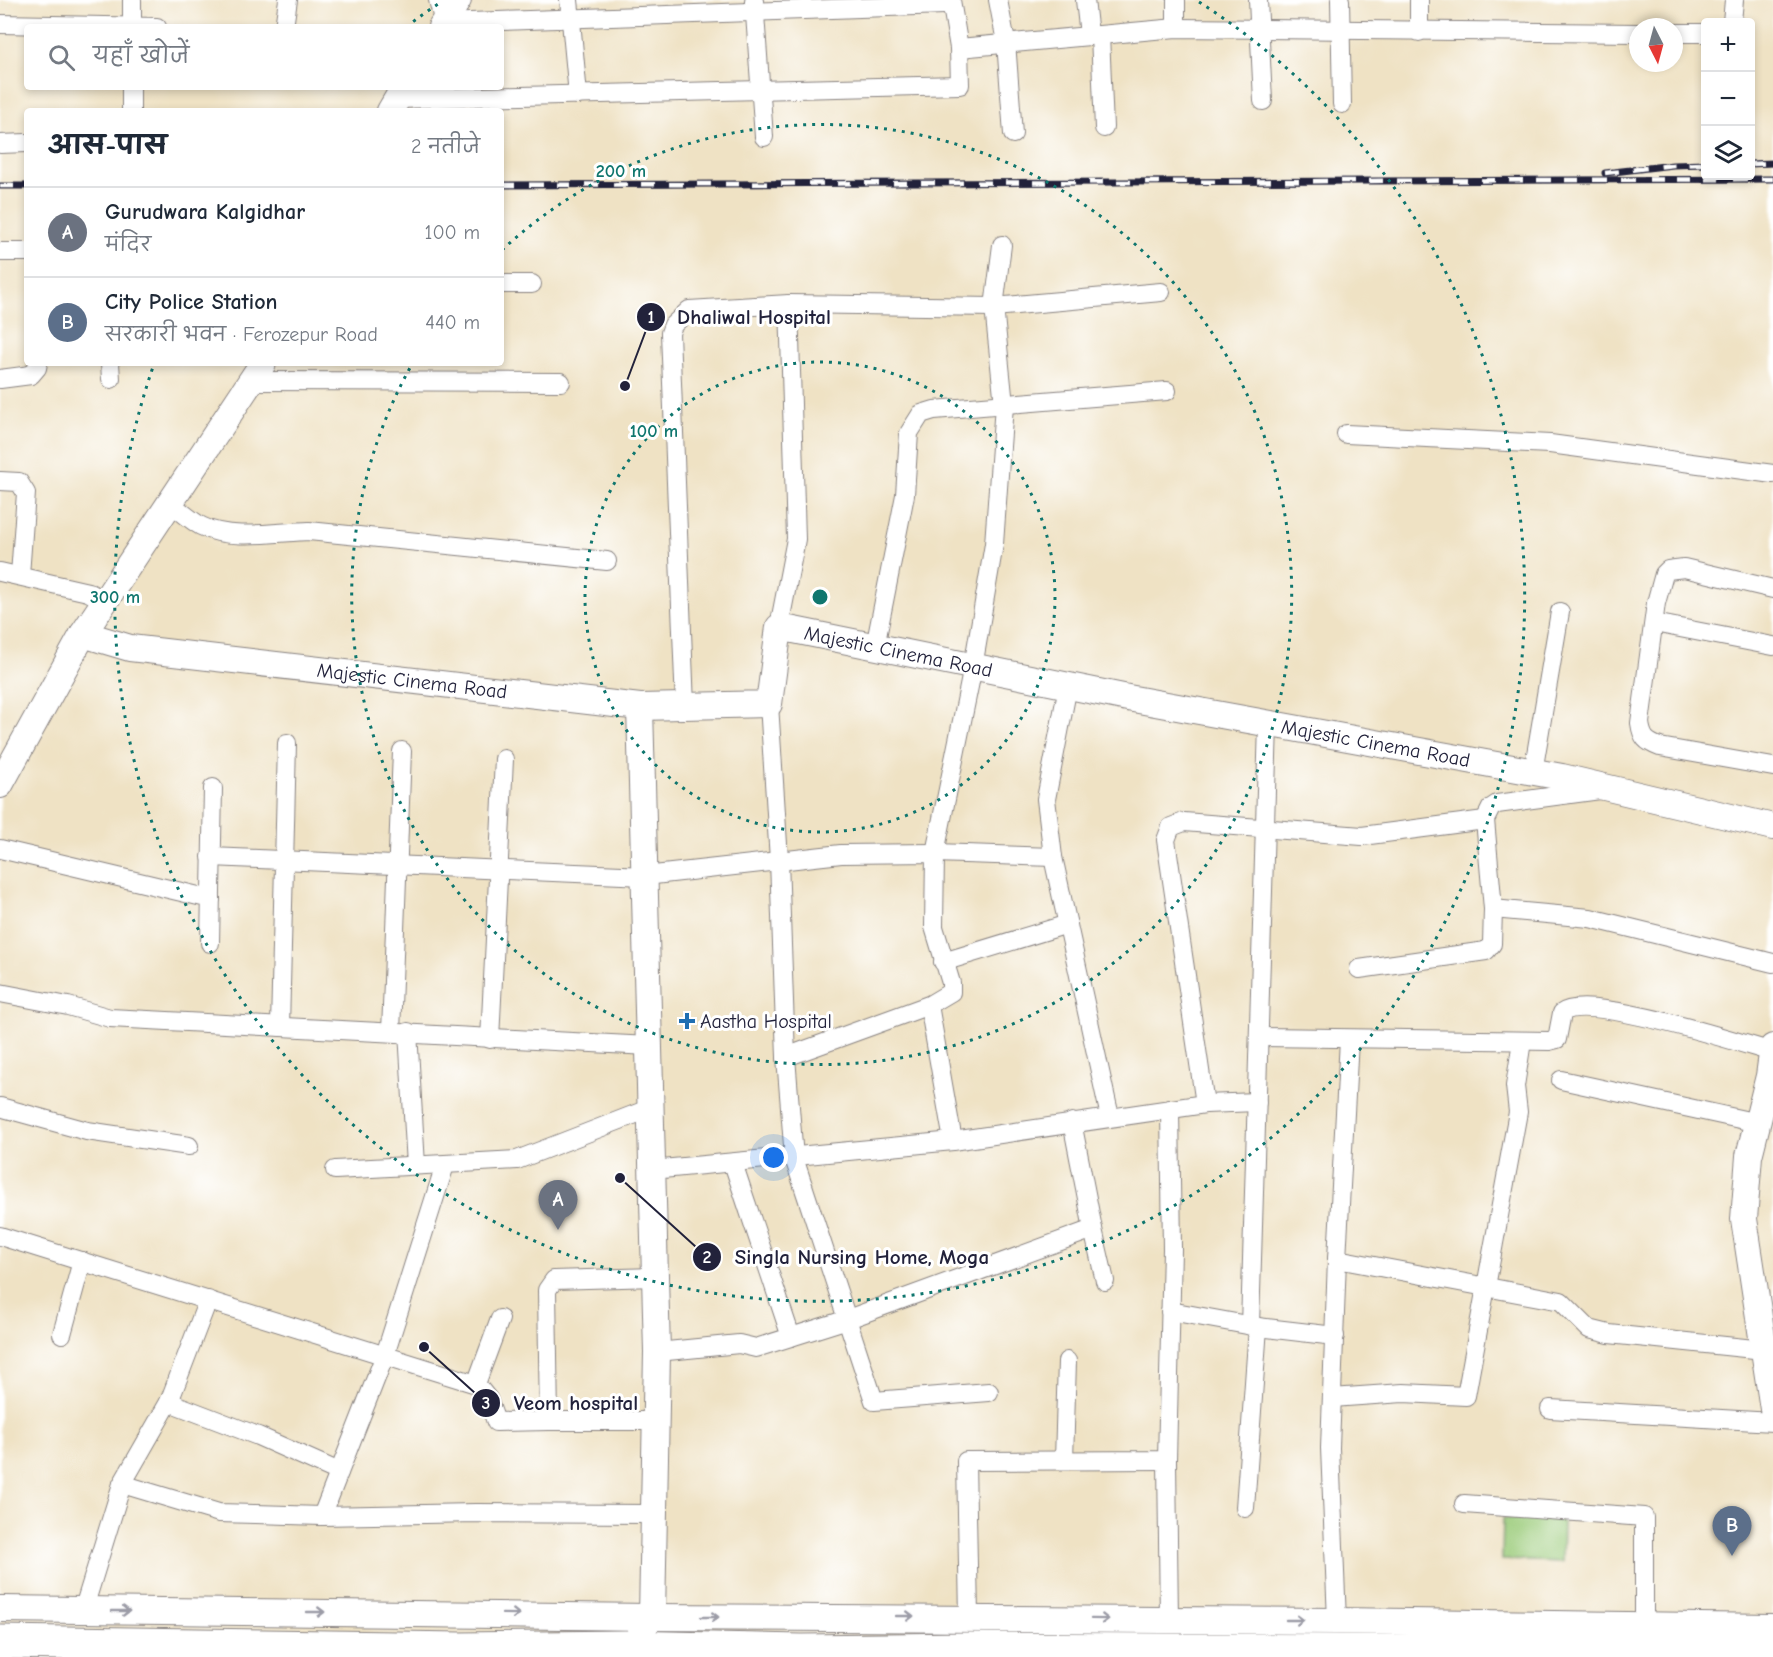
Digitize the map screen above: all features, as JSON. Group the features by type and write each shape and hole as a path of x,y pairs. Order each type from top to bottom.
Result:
{"highway":[{"path":"0,1642 461,1649 625,1647 842,1650 1773,1653"}],"street":[{"path":"132,0 132,24"},
{"path":"284,24 288,0"},
{"path":"441,17 458,0"},
{"path":"397,99 960,85 959,48 951,0 944,5 754,5 570,9 441,17"},
{"path":"998,0 1006,42 1013,134"},
{"path":"1086,0 1095,35 1104,128"},
{"path":"1176,0 1176,28"},
{"path":"1258,0 1263,101"},
{"path":"1340,0 1342,104"},
{"path":"1419,0 1419,32"},
{"path":"1732,18 1734,0"},
{"path":"754,5 764,137"},
{"path":"570,9 578,95"},
{"path":"0,24 24,25"},
{"path":"959,48 1176,28 1629,33"},
{"path":"1683,33 1701,33"},
{"path":"131,90 131,108"},
{"path":"0,144 24,143"},
{"path":"786,1057 929,1005 951,992 951,983 934,927 935,853 974,667 994,544 1004,405 994,307 1002,245"},
{"path":"0,252 24,252"},
{"path":"504,284 532,284"},
{"path":"685,706 670,333 673,325 689,310 789,304 994,307 1161,292"},
{"path":"779,627 796,539 789,304"},
{"path":"0,379 31,375 37,366"},
{"path":"0,786 83,634 257,372 561,382"},
{"path":"874,647 905,495 909,433 921,414 934,410 1167,391"},
{"path":"1346,434 1551,444 1773,474"},
{"path":"0,481 19,482 26,493 20,575"},
{"path":"170,503 202,526 233,533 270,535 309,531 607,561"},
{"path":"1773,589 1695,570 1668,570 1661,578 1640,723 1641,734 1647,742 1660,747 1773,767"},
{"path":"0,572 88,592 105,601"},
{"path":"1533,772 1560,612"},
{"path":"1654,623 1773,646"},
{"name":"Majestic Cinema Road","path":"83,634 130,648 640,707 770,704 779,627 1068,686 1533,772 1773,827"},
{"path":"1068,686 1046,799 1053,857 1110,1117"},
{"path":"770,704 779,860 786,1057 794,1158 874,1401 989,1392"},
{"path":"625,1647 652,1617 655,1514 657,1352 640,707"},
{"path":"1245,1508 1254,1326 1257,1102 1268,724"},
{"path":"280,1027 287,743"},
{"path":"402,751 397,865 399,1032 416,1165"},
{"path":"490,1039 501,870 504,759"},
{"path":"210,943 213,788"},
{"path":"1359,969 1486,951 1492,944 1492,909 1485,820 1491,808 1497,804 1611,789"},
{"path":"1205,1104 1167,833 1177,823 1184,822 1265,826 1362,836 1485,820"},
{"path":"0,849 210,898"},
{"path":"211,857 645,876 841,854 935,853 1053,857"},
{"path":"1492,909 1590,918 1773,963"},
{"path":"943,962 1068,924"},
{"path":"0,993 68,1006 110,1018 649,1046"},
{"path":"929,1005 953,1141"},
{"path":"1259,1037 1349,1040 1522,1041 1557,1039 1562,1013 1580,1007 1633,1015 1772,1063 1759,1191 1760,1228 1773,1322"},
{"path":"1337,1621 1330,1448 1349,1040"},
{"path":"1332,1398 1403,1393 1466,1396 1518,1112 1515,1086 1522,1041"},
{"path":"1561,1080 1765,1120"},
{"path":"652,1170 953,1141 1205,1104 1257,1102"},
{"path":"0,1107 87,1131 189,1146"},
{"path":"335,1170 517,1160 651,1108"},
{"path":"1169,1620 1167,1460 1172,1249 1170,1109"},
{"path":"1765,1120 1749,1156 1744,1219 1773,1408"},
{"path":"1072,1122 1105,1281"},
{"path":"733,1163 790,1337"},
{"path":"322,1516 385,1355 445,1165"},
{"path":"657,1352 739,1344 756,1348 848,1319 1093,1229"},
{"path":"0,1236 476,1384 488,1399 496,1422 656,1421"},
{"path":"1337,1259 1561,1300 1589,1329 1609,1334 1764,1350"},
{"path":"62,1334 82,1261"},
{"path":"549,1421 547,1290 550,1283 554,1280 655,1277"},
{"path":"83,1611 122,1484 169,1402 208,1300"},
{"path":"1170,1311 1254,1326 1335,1336"},
{"path":"476,1384 500,1319"},
{"path":"1064,1461 1067,1361"},
{"path":"169,1402 258,1436 339,1472"},
{"path":"1550,1409 1773,1422"},
{"path":"969,1617 966,1461 1167,1460"},
{"path":"122,1484 209,1512 322,1516 476,1513 655,1514"},
{"path":"1464,1504 1644,1517 1644,1626"},
{"path":"0,1609 398,1612 652,1617 969,1617 1773,1628"}],"green space":[{"path":"1503,1518 1563,1520 1562,1562 1502,1560"}],"railway":[{"path":"1755,164 1773,163"},
{"path":"1605,173 1701,164"},
{"path":"504,185 1773,179"},
{"path":"0,186 24,186"}],"place":[{"name":"Dhaliwal Hospital","path":"625,386"},
{"name":"Aastha Hospital","path":"687,1021"},
{"name":"Singla Nursing Home, Moga","path":"620,1178"},
{"name":"Gurudwara Kalgidhar","path":"558,1230"},
{"name":"Veom hospital","path":"424,1347"},
{"name":"City Police Station","path":"1732,1556"}]}
